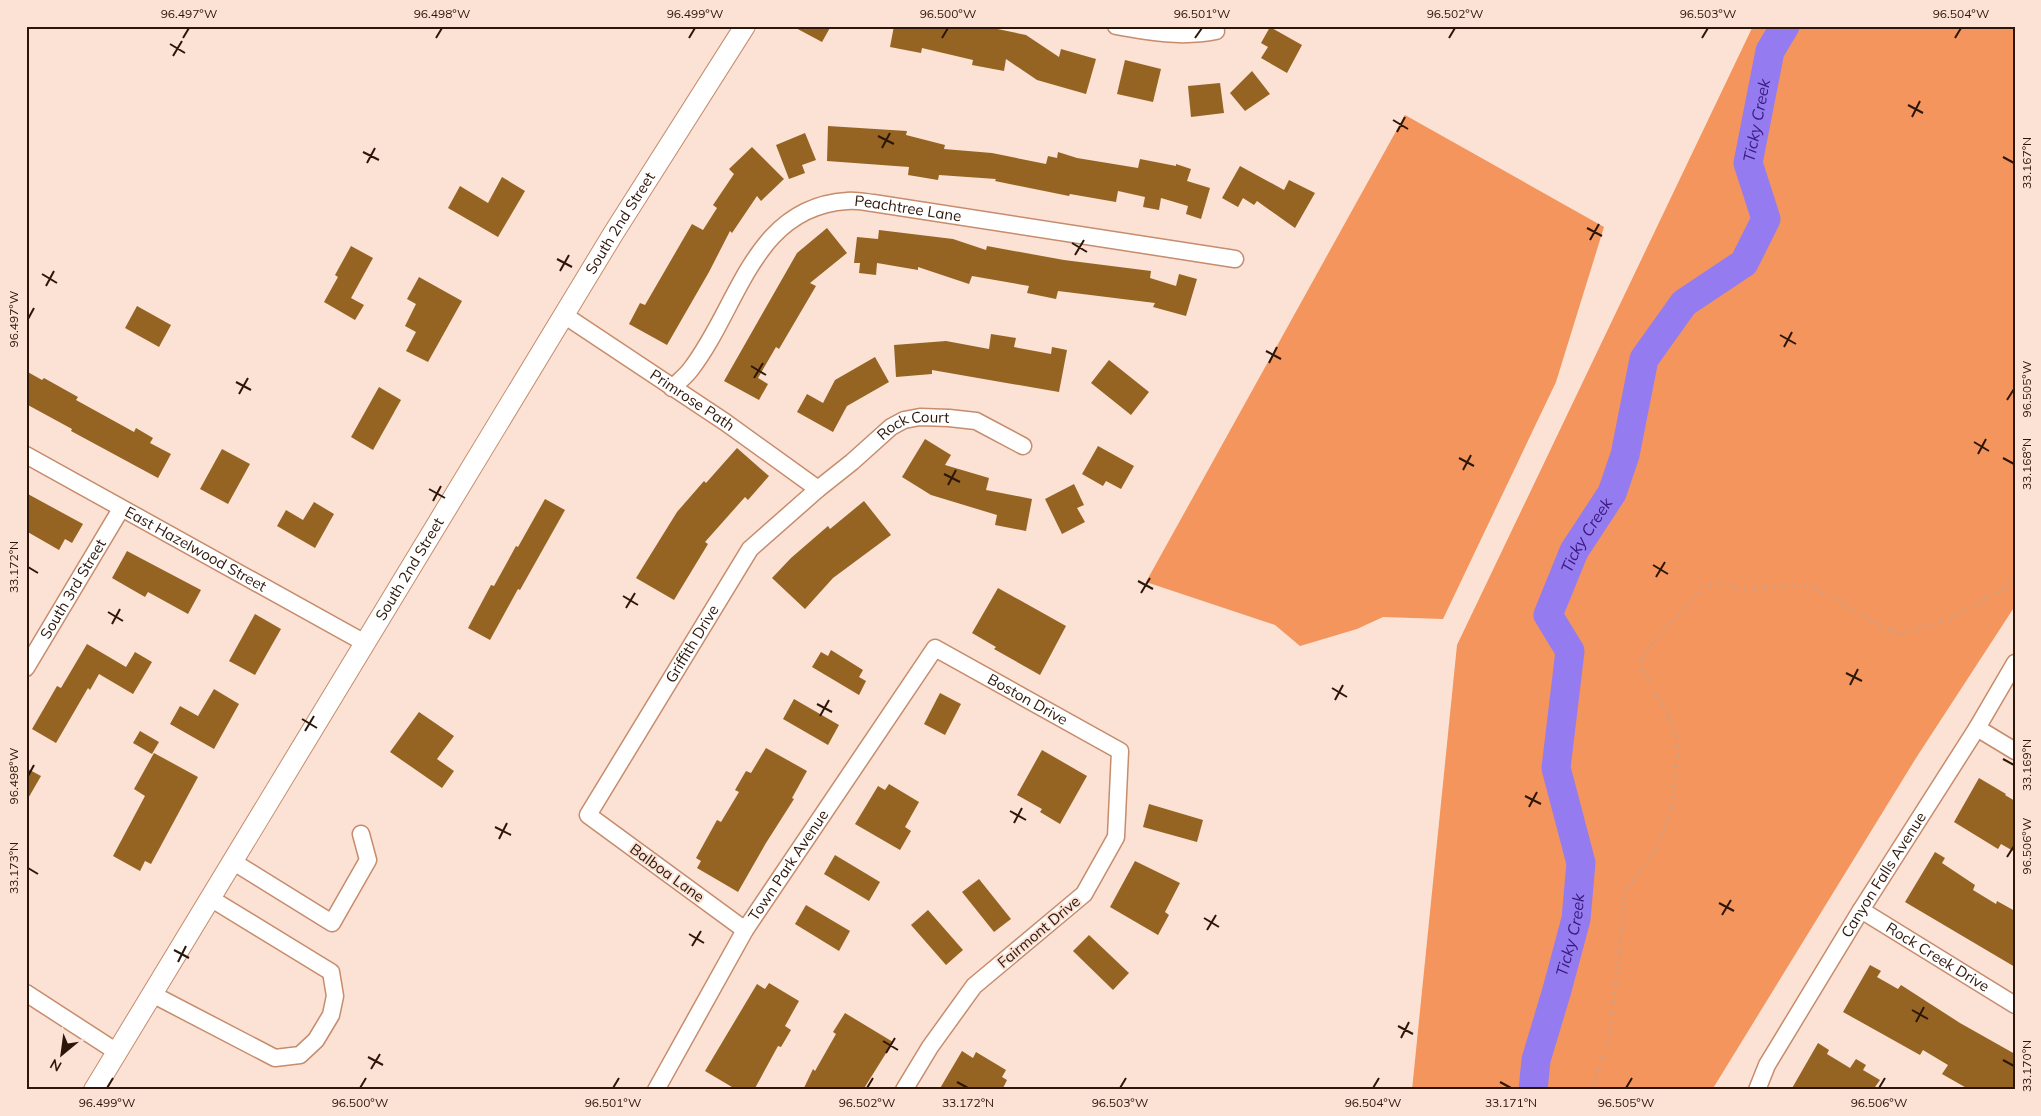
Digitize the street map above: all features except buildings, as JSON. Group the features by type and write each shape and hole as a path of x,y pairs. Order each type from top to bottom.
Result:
{"main road":[{"name":"South 2nd Street","path":"94,1090 564,315 745,26"}],"street":[{"path":"1116,26 1156,33 1196,35 1216,31"},
{"name":"Peachtree Lane","path":"672,388 691,370 768,239 781,226 796,216 830,203 848,201 873,203 1234,258"},
{"name":"Primrose Path","path":"564,315 733,427 818,489"},
{"name":"Rock Court","path":"818,489 891,427 904,420 949,418 976,421 1023,446"},
{"name":"East Hazelwood Street","path":"26,455 365,643"},
{"name":"Griffith Drive","path":"588,815 750,549 818,489"},
{"name":"South 3rd Street","path":"26,668 121,509"},
{"name":"Boston Drive","path":"935,648 1120,751"},
{"name":"Town Park Avenue","path":"656,1090 745,930 935,648"},
{"name":"Canyon Falls Avenue","path":"1757,1090 1767,1065 1861,910 1977,728 2015,663"},
{"path":"1977,728 2015,751"},
{"name":"Fairmont Drive","path":"904,1090 930,1047 974,986 1084,894 1116,837 1120,751"},
{"name":"Balboa Lane","path":"588,815 745,930"},
{"path":"232,861 332,923 368,860 360,834"},
{"path":"152,994 274,1058 300,1055 316,1040 331,1015 335,996 332,972 210,898"},
{"name":"Rock Creek Drive","path":"1861,910 2015,1005"},
{"path":"26,993 117,1052"}],"path":[{"path":"1592,1090 1608,1043 1625,890 1652,856 1671,810 1678,746 1669,716 1642,670 1641,658 1660,632 1681,614 1702,587 1725,584 1739,589 1782,586 1814,587 1884,628 1900,634 1950,618 2003,589 2015,578"}],"shaded area":[{"path":"1753,26 2015,26 2015,606 1916,758 1712,1090 1412,1090 1457,645"},
{"path":"1405,115 1604,227 1556,382 1443,619 1383,617 1357,629 1300,646 1275,625 1146,582"}],"waterway":[{"name":"Ticky Creek","path":"1533,1090 1536,1060 1576,919 1581,863 1556,768 1570,651 1548,615 1574,551 1612,493 1625,455 1644,359 1684,303 1744,263 1766,219 1748,163 1770,51 1785,26"}]}
